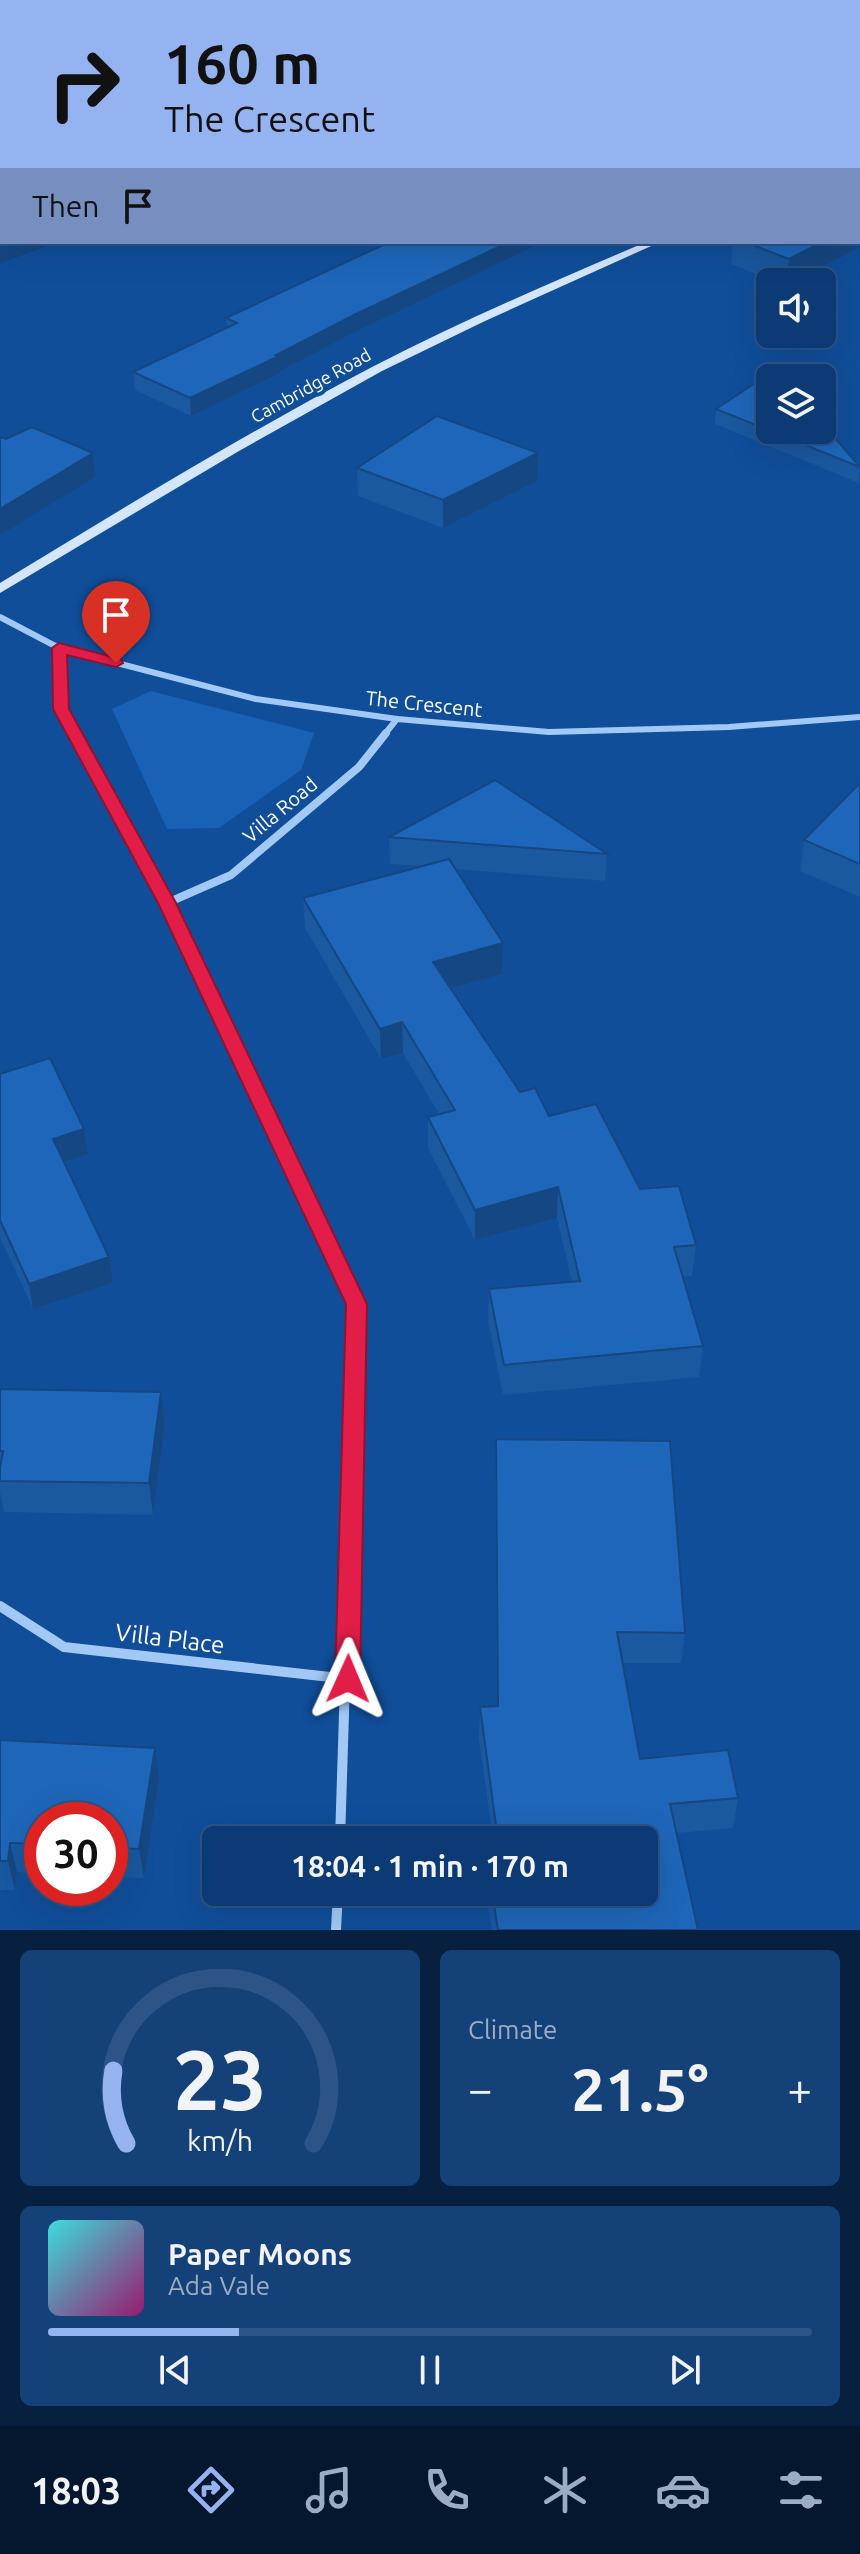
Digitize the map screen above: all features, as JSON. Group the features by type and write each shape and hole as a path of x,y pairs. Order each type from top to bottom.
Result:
{"street":[{"name":"Cambridge Road","path":"0,589 139,503 358,380 484,316 650,244"},
{"name":"The Crescent","path":"0,617 59,648 256,699 397,719 549,732 729,727 858,719"},
{"path":"59,648 61,709 167,903 357,1304 348,1679 341,1826"},
{"name":"Villa Road","path":"167,903 231,875 359,767 397,719"},
{"name":"Villa Place","path":"0,1606 64,1647 348,1679"},
{"path":"336,1930 337,1906"}],"shaded area":[{"path":"151,691 314,733 301,770 219,828 167,829 112,709"}],"building":[{"path":"381,244 505,244 356,314 276,355 279,356 190,398 133,372 237,323 226,318 383,245"},
{"path":"750,244 818,244 789,259"},
{"path":"756,383 756,425 716,409"},
{"path":"437,416 538,453 443,500 357,468"},
{"path":"32,427 93,453 0,509 0,437 6,439"},
{"path":"836,439 860,467 803,444 836,444"},
{"path":"495,780 607,854 389,837"},
{"path":"860,783 860,864 804,840"},
{"path":"449,859 503,943 433,962 520,1092 535,1088 549,1116 596,1104 640,1189 679,1186 696,1245 674,1247 703,1346 504,1365 489,1289 580,1281 558,1187 475,1210 428,1117 455,1110 402,1022 380,1029 303,898"},
{"path":"50,1058 84,1129 53,1139 109,1257 29,1284 0,1220 0,1074"},
{"path":"0,1389 161,1392 149,1483 0,1481 3,1451 0,1451"},
{"path":"496,1439 670,1441 685,1633 617,1632 640,1759 728,1750 738,1798 670,1804 698,1930 498,1930 494,1906 658,1906 658,1826 496,1826 480,1707 498,1706"},
{"path":"0,1740 155,1748 139,1849 128,1849 128,1802 24,1802 24,1843 10,1843 8,1861 0,1861"}],"route":[{"path":"116,663 59,648 61,709 167,903 357,1304 348,1679"}]}
